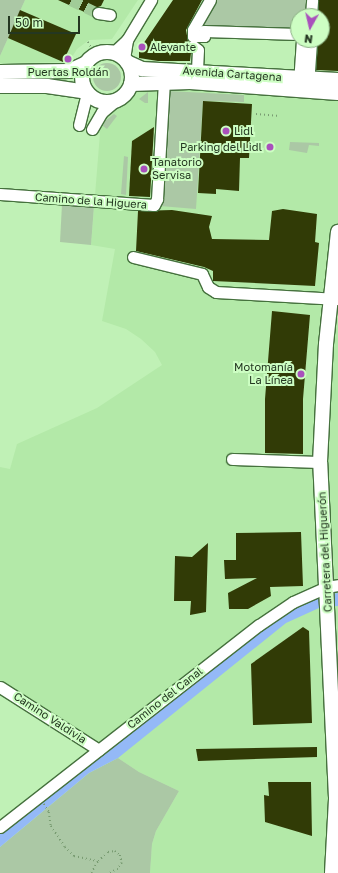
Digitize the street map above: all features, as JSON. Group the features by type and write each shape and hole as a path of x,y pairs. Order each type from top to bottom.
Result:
{"main road":[{"path":"0,72 69,71 91,59 121,58 130,69 131,84 128,91 115,101 100,101 87,92 47,86 0,86"},
{"name":"Avenida Cartagena","path":"121,58 142,69 338,80"},
{"path":"87,92 82,78 91,59"},
{"name":"Avenida Cartagena","path":"131,84 164,82 338,93"},
{"name":"Carretera del Higuerón","path":"334,870 337,798 332,586 320,462 321,418 334,299 338,232"}],"street":[{"path":"121,58 127,40 151,0"},
{"path":"210,0 193,30 193,36 204,36 204,31 290,34"},
{"path":"98,13 110,15"},
{"path":"193,46 198,50 197,72"},
{"path":"301,48 300,71 309,72 310,48"},
{"name":"Camino de la Higuera","path":"0,194 154,205 157,199 164,82"},
{"path":"79,125 87,92"},
{"path":"92,129 102,112 115,101"},
{"path":"133,257 202,274 208,287 216,292 334,299"},
{"path":"232,459 320,462"},
{"name":"Camino del Canal","path":"0,827 259,625 293,602 332,586"},
{"name":"Camino Valdivia","path":"0,687 99,750"}],"path":[{"path":"88,42 91,59"},
{"path":"256,114 280,116"},
{"path":"48,810 51,826 65,847 74,856 98,861"},
{"path":"91,873 98,861 108,852 115,852 120,855 122,863 118,869 110,873"}],"shaded area":[{"path":"0,0 25,0 0,56"},
{"path":"25,0 138,0 112,39 89,40 77,49 69,62 0,63 0,56"},
{"path":"210,0 312,0 312,8 290,8 290,34 193,30"},
{"path":"107,63 117,67 121,77 117,87 107,91 97,87 93,77 97,67"},
{"path":"131,84 338,93 338,873 150,873 152,844 156,831 179,791 139,772 118,758 111,762 98,746 0,683 0,467 10,469 17,444 97,408 162,365 155,352 141,339 126,329 102,321 115,249 91,245 100,133 91,132 115,101 128,91"},
{"path":"168,91 244,95 244,102 203,101 196,209 160,206"},
{"path":"148,92 148,103 145,103 139,99"},
{"path":"114,114 117,116 107,129 103,126 105,121"},
{"path":"290,142 319,143 319,146 309,145 307,153 289,150"},
{"path":"124,156 128,157 126,195 121,194"},
{"path":"62,204 94,206 91,245 60,242"},
{"path":"118,758 139,772 179,791 156,831 152,844 150,873 0,873 0,847 89,773"}],"water":[{"path":"338,593 338,606 319,608 286,623 118,758 89,773 0,847 0,830 108,752 288,608 319,596"}],"building":[{"path":"58,0 104,0 101,6 92,9 91,15"},
{"path":"173,0 202,0 186,30 188,41 186,48 191,53 190,61 158,61 139,58 139,50"},
{"path":"319,0 338,0 338,71 316,70 317,48 330,48 330,8 318,8"},
{"path":"20,10 76,34 63,62 8,38"},
{"name":"Lidl","path":"203,101 252,104 249,158 240,158 239,191 216,189 216,194 198,193"},
{"name":"Tanatorio Servisa","path":"154,127 150,197 129,196 132,141"},
{"path":"283,209 317,214 315,242 319,243 315,286 213,281 213,271 204,267 136,251 138,211 172,210 212,216 209,227 212,239 269,240 272,211"},
{"path":"272,311 310,315 303,399 303,454 265,453 265,399"},
{"path":"301,532 303,586 270,587 271,596 248,609 229,609 228,593 257,578 225,579 224,560 236,560 236,533"},
{"path":"208,543 206,612 190,615 191,601 174,601 175,556 192,557"},
{"path":"303,627 309,631 312,723 253,725 251,664"},
{"path":"317,747 317,757 198,761 196,749"},
{"path":"268,782 311,782 312,836 265,822 264,795 269,796"}],"tunnel":[{"path":"71,0 98,13"}],"place":[{"name":"Alevante","path":"142,47"},
{"name":"Puertas Roldán","path":"68,59"},
{"name":"Lidl","path":"226,131"},
{"name":"Parking del Lidl","path":"270,147"},
{"name":"Tanatorio Servisa","path":"144,169"},
{"name":"Motomanía La Línea","path":"301,374"}]}
